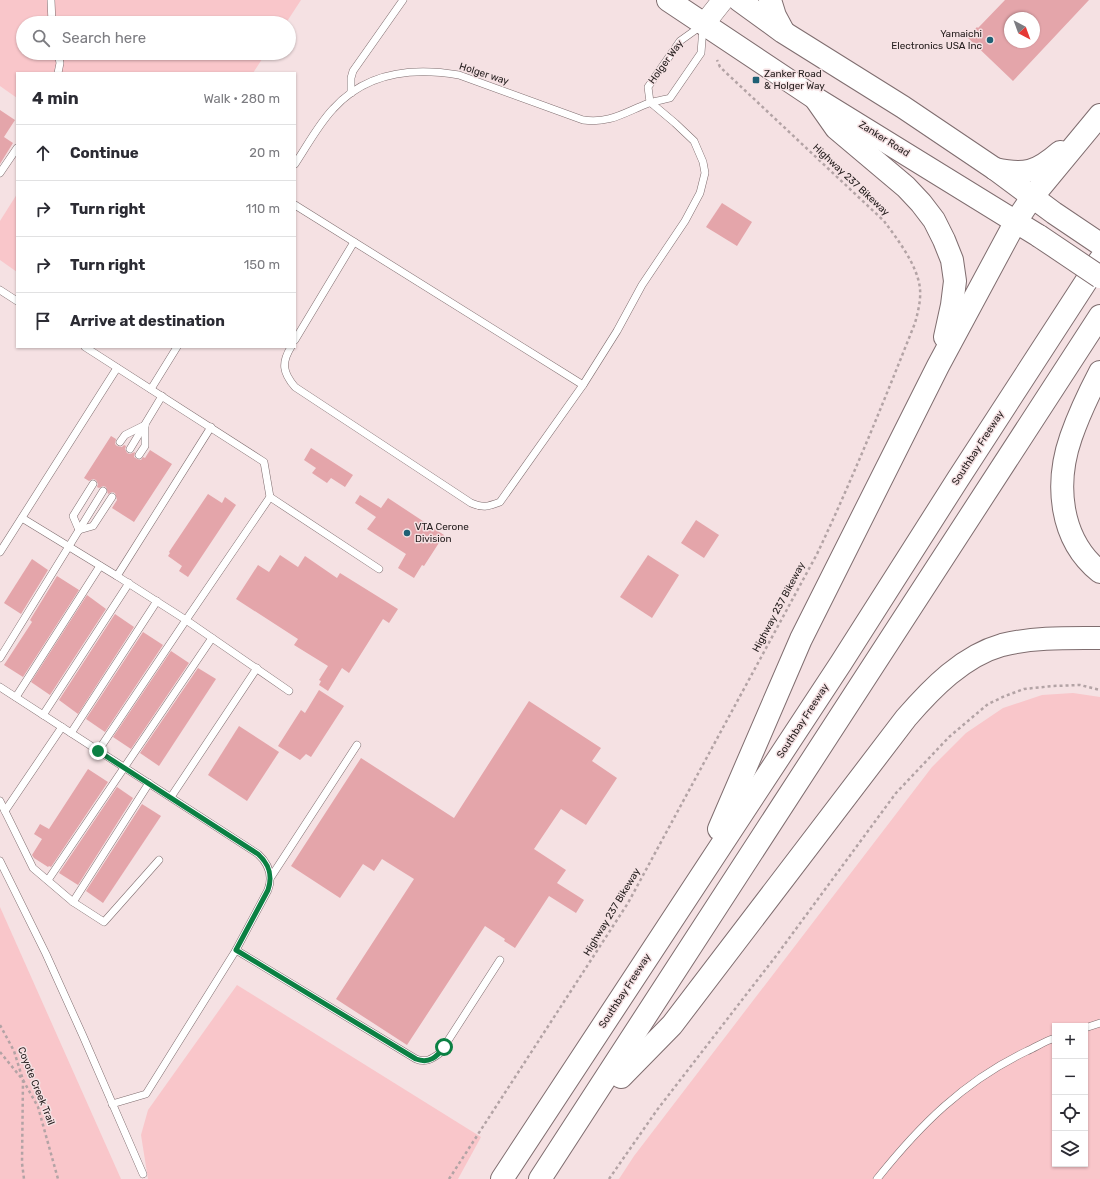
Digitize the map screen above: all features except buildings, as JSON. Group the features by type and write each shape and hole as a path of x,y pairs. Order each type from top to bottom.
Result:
{"main road":[{"name":"Zanker Road","path":"668,0 815,98 1016,221 1100,277"},
{"path":"739,0 783,32 903,107 995,169 1054,213 1100,244"},
{"path":"770,0 783,32"},
{"path":"815,98 836,128 906,187 921,203 934,220 944,240 952,260 955,281 952,305 938,366"},
{"path":"995,169 1018,173 1035,169 1054,157 1097,118"},
{"path":"697,881 801,639 938,366 1016,221 1033,196 1097,118"},
{"name":"Southbay Freeway","path":"502,1179 841,663 1100,260"},
{"path":"540,1179 1100,316"},
{"path":"554,1179 1056,402 1100,337"},
{"path":"1100,372 1084,403 1071,438 1064,469 1062,501 1068,528 1078,549 1100,572"},
{"path":"621,1077 672,1025 906,718 928,693 951,673 976,656 1002,645 1032,640 1100,638"}],"street":[{"name":"Holger Way","path":"704,24 723,0"}],"lane":[{"path":"51,0 52,16"},
{"path":"351,93 351,78 353,71 402,0"},
{"name":"Holger Way","path":"704,24 701,53 670,98 650,102 648,87 680,41 704,24"},
{"path":"58,72 59,60"},
{"name":"Holger way","path":"296,163 333,109 351,93 361,87 379,78 392,75 419,71 459,75 583,120 607,120 650,102"},
{"path":"290,348 285,358 285,367 289,379 295,387 471,503 481,507 500,502 583,385 617,331 642,285 685,221 700,193 705,174 703,162 694,142 676,123 650,102"},
{"path":"0,173 16,149"},
{"path":"296,206 583,385"},
{"path":"296,338 354,242"},
{"path":"0,290 16,300"},
{"path":"87,348 264,462 270,497 98,751"},
{"path":"151,389 176,348"},
{"path":"0,552 117,368"},
{"path":"130,449 162,396"},
{"path":"120,442 125,435 145,425"},
{"path":"140,455 145,446 145,425"},
{"path":"117,576 211,427"},
{"path":"79,530 74,516 93,484"},
{"path":"0,658 103,490"},
{"path":"79,530 93,526 112,496"},
{"path":"270,497 380,570"},
{"path":"22,518 157,601 257,668 289,692"},
{"path":"16,697 100,566"},
{"path":"43,715 129,583"},
{"path":"71,733 157,601"},
{"path":"48,880 212,638"},
{"path":"171,798 257,668"},
{"path":"0,688 258,854 267,865 271,877"},
{"path":"5,811 62,727"},
{"path":"112,1104 146,1094 236,950 268,890 271,877 357,745"},
{"path":"73,902 149,783"},
{"path":"0,801 33,868 73,902 104,922 159,860"},
{"path":"0,861 46,954 143,1174"},
{"path":"236,950 416,1059 422,1061 429,1060 440,1053 500,960"},
{"path":"1088,1027 1100,1023"},
{"path":"877,1179 902,1147 938,1112 976,1080 1013,1058 1052,1039"}],"path":[{"name":"Highway 237 Bikeway","path":"449,1179 628,903 640,882 813,561 837,512 915,323 919,306 920,290 917,273 897,239 884,221 720,67 717,60"},
{"path":"609,1179 657,1110 776,956 896,793 949,737 988,704 1024,689 1080,685 1100,690"},
{"name":"Coyote Creek Trail","path":"0,1025 14,1051 23,1080 38,1107 58,1179"},
{"path":"0,1052 23,1080 22,1156 24,1179"}],"shaded area":[{"path":"0,0 301,0 291,16 16,16 16,60 261,60 254,72 16,72 16,97 0,86"},
{"path":"16,196 16,271 0,260 0,221"},
{"path":"1073,693 1100,697 1100,1179 619,1179 634,1156 932,767 966,733 1003,708 1042,695"},
{"path":"0,907 121,1179 0,1179"},
{"path":"237,985 481,1137 458,1179 148,1179 141,1135 148,1110"}],"place":[{"name":"Yamaichi Electronics USA Inc","path":"990,40"},
{"name":"Zanker Road & Holger Way","path":"756,80"},
{"name":"VTA Cerone Division","path":"407,533"}],"route":[{"path":"98,751 258,854 263,859 267,865 271,877 268,890 236,950 416,1059 422,1061 429,1060 440,1053 444,1047"}]}
